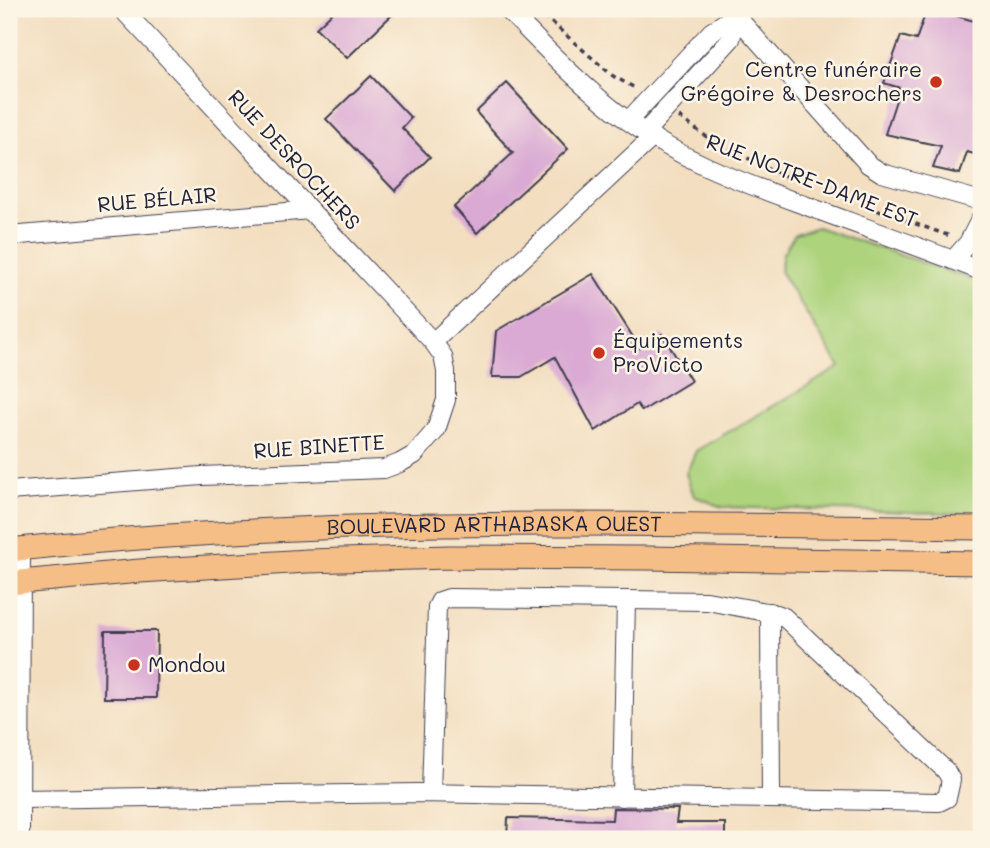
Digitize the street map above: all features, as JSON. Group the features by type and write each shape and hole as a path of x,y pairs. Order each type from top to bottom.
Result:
{"main road":[{"name":"BOULEVARD ARTHABASKA OUEST","path":"15,550 168,536 421,524 981,528"},
{"name":"BOULEVARD ARTHABASKA OUEST","path":"15,582 293,562 449,557 981,563"}],"street":[{"name":"RUE DESROCHERS","path":"122,9 433,342"},
{"name":"RUE NOTRE-DAME EST","path":"507,9 581,81 628,121 695,161 740,182 981,271"},
{"path":"628,121 711,32 741,13"},
{"path":"433,342 649,135 666,108 731,40 741,13"},
{"path":"741,13 868,164 882,173 981,201"},
{"name":"RUE BÉLAIR","path":"9,236 310,210"},
{"path":"953,260 968,243 981,218"},
{"name":"RUE BINETTE","path":"9,491 202,477 384,469 414,455 436,430 446,400 446,371 443,356 433,342"},
{"path":"15,550 20,839"},
{"path":"21,799 431,793 939,802 947,798 951,780 946,771 783,617 770,612 707,601 449,597 440,601 437,607 431,793"},
{"path":"622,797 626,600"},
{"path":"770,612 771,799"}],"path":[{"path":"536,9 613,76 651,96"},
{"path":"666,108 711,140 788,178"},
{"path":"867,207 968,243"}],"green space":[{"path":"817,227 968,278 981,286 981,514 722,507 694,496 686,474 696,451 840,367 780,271 783,253 795,234"}],"building":[{"path":"336,9 398,9 347,58 316,28"},
{"path":"927,9 981,23 981,156 967,152 960,174 933,168 941,146 885,134 900,88 884,83 901,36 916,40"},
{"path":"371,76 411,118 402,128 430,157 395,191 326,119"},
{"path":"507,83 568,149 477,233 454,207 513,153 476,112"},
{"path":"593,274 640,348 662,334 691,381 642,411 637,404 595,431 555,357 521,377 492,377 496,331"},
{"path":"105,631 157,631 156,698 104,698"},
{"path":"613,808 678,809 676,823 725,823 725,839 507,839 508,818 612,820"}],"place":[{"name":"Centre funéraire Grégoire & Desrochers","path":"936,82"},
{"name":"Équipements ProVicto","path":"599,353"},
{"name":"Mondou","path":"134,665"}]}
